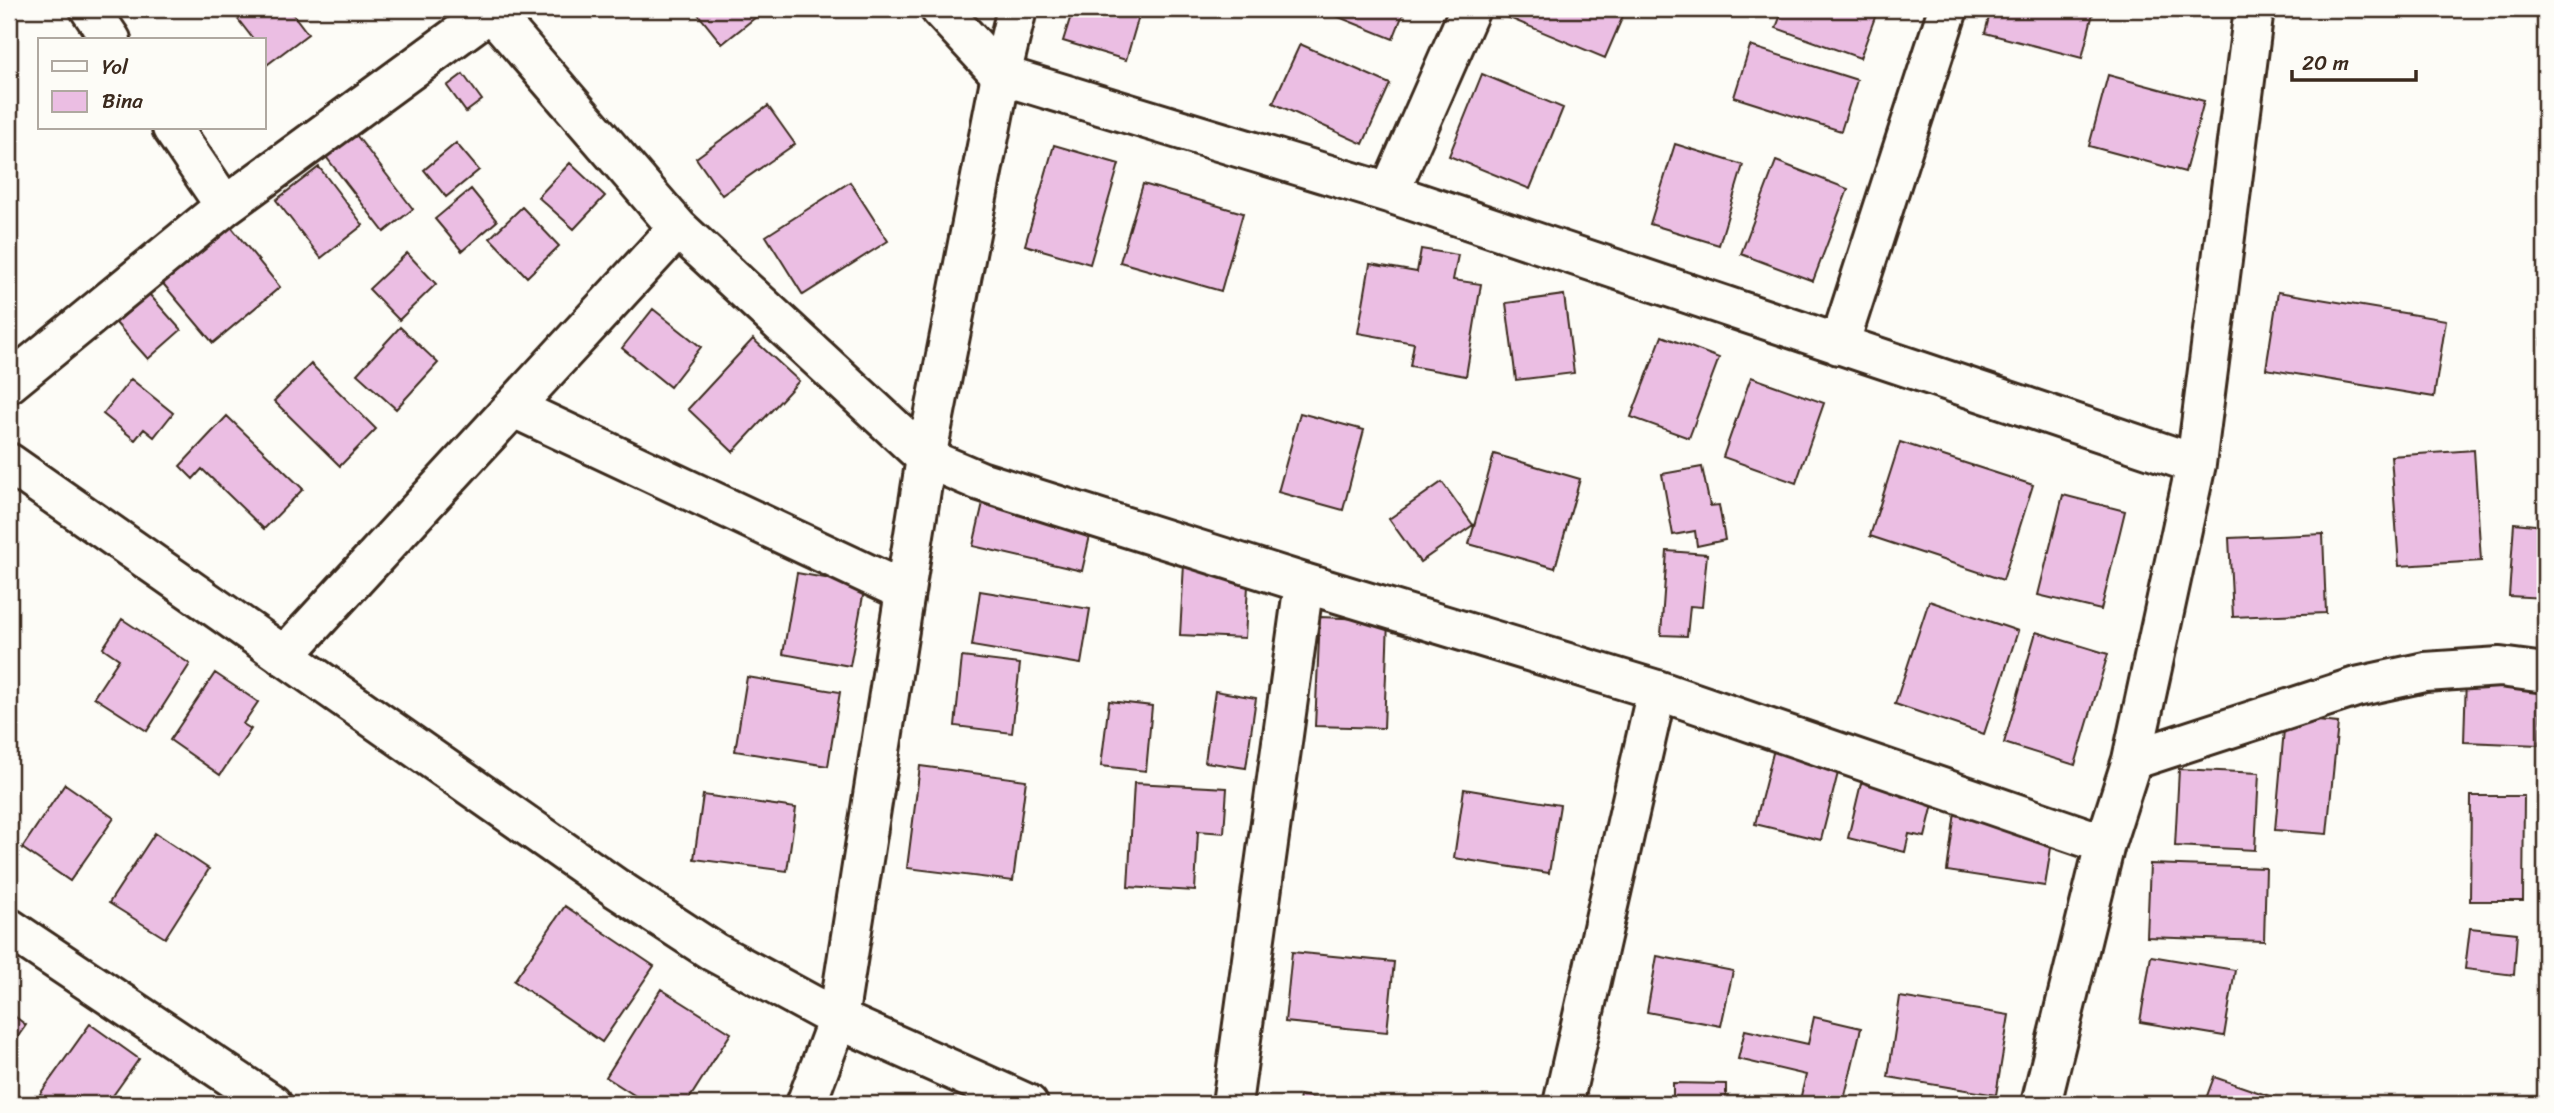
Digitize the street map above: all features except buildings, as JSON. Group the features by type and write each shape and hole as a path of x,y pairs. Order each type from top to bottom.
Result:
{"street":[{"path":"90,9 110,38"},
{"path":"940,9 1001,75 1389,193 2196,464"},
{"path":"806,1104 838,1019 926,458 1001,75 1017,9"},
{"path":"1389,193 1471,9"},
{"path":"1839,345 1948,9"},
{"path":"2041,1104 2105,844 2132,760 2196,464 2254,9"},
{"path":"9,383 225,206 491,10 678,228 926,458 980,481 1657,690 2105,844"},
{"path":"173,130 225,206"},
{"path":"284,656 678,228"},
{"path":"514,408 904,591"},
{"path":"9,463 616,888 714,952 838,1019 1028,1104"},
{"path":"1232,1104 1304,583"},
{"path":"2132,760 2356,687 2426,672 2500,667 2545,673"},
{"path":"1563,1104 1657,690"},
{"path":"9,928 272,1104"}]}
